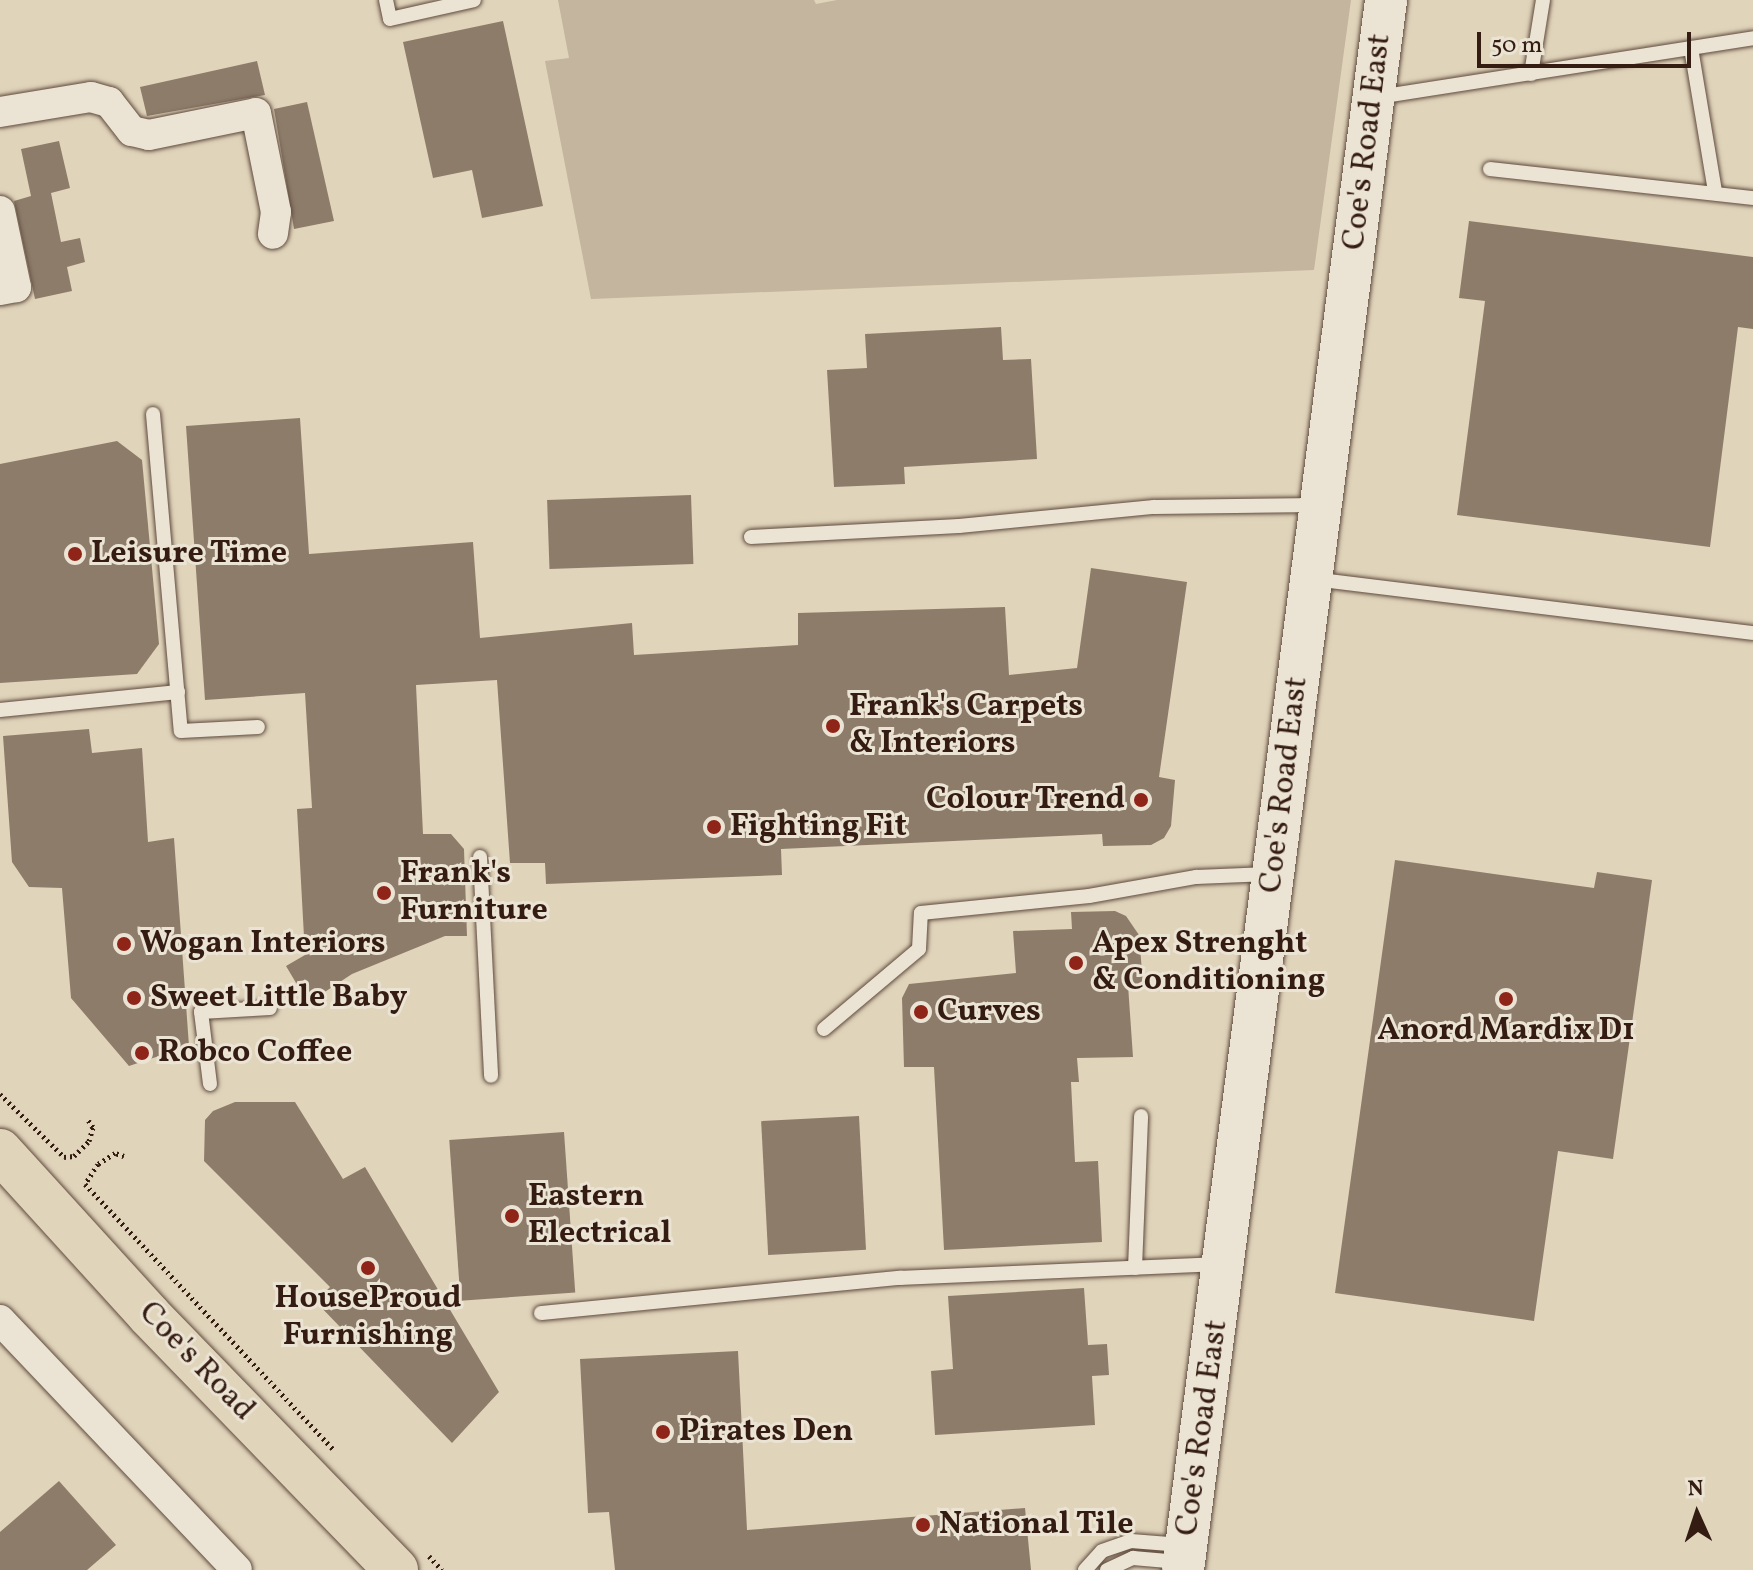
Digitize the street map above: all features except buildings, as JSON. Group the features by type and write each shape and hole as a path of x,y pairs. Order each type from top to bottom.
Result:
{"main road":[{"name":"Coe's Road","path":"0,1151 149,1315 410,1560"}],"street":[{"name":"Coe's Road East","path":"1184,1559 1386,0"},
{"path":"0,112 91,97 109,102 132,131 149,135 256,113 276,212 273,234"},
{"path":"0,211 16,287 0,290"},
{"path":"0,1320 237,1570"}],"lane":[{"path":"386,0 390,19 474,0"},
{"path":"1531,74 1543,0"},
{"path":"1374,98 1753,38"},
{"path":"1691,48 1715,192"},
{"path":"1490,169 1753,198"},
{"path":"153,414 181,731 258,727"},
{"path":"751,537 959,526 1154,507 1321,505"},
{"path":"1311,578 1753,633"},
{"path":"0,710 178,692"},
{"path":"480,857 491,1076"},
{"path":"824,1029 919,949 921,913 1089,896 1196,877 1273,874"},
{"path":"210,1084 201,1012 270,1008"},
{"path":"1135,1268 1141,1116"},
{"path":"541,1313 900,1278 1224,1264"},
{"path":"1085,1570 1102,1551 1131,1541 1184,1559"},
{"path":"1107,1570 1133,1558 1184,1559"}],"path":[{"path":"0,1094 64,1157 74,1156 89,1141 93,1127 87,1118"},
{"path":"124,1156 115,1153 98,1164 85,1184 339,1456"},
{"path":"410,1560 442,1570"}],"shaded area":[{"path":"558,0 814,0 816,4 837,0 1351,0 1314,270 591,299 545,61 569,58"}],"place":[{"name":"Leisure Time","path":"75,554"},
{"name":"Frank's Carpets & Interiors","path":"833,726"},
{"name":"Colour Trend","path":"1141,800"},
{"name":"Fighting Fit","path":"714,827"},
{"name":"Frank's Furniture","path":"384,893"},
{"name":"Wogan Interiors","path":"124,944"},
{"name":"Apex Strenght & Conditioning","path":"1076,963"},
{"name":"Sweet Little Baby","path":"134,998"},
{"name":"Anord Mardix D1","path":"1506,999"},
{"name":"Curves","path":"921,1012"},
{"name":"Robco Coffee","path":"142,1053"},
{"name":"Eastern Electrical","path":"512,1216"},
{"name":"HouseProud Furnishing","path":"368,1268"},
{"name":"Pirates Den","path":"663,1432"},
{"name":"National Tile","path":"923,1525"}]}
